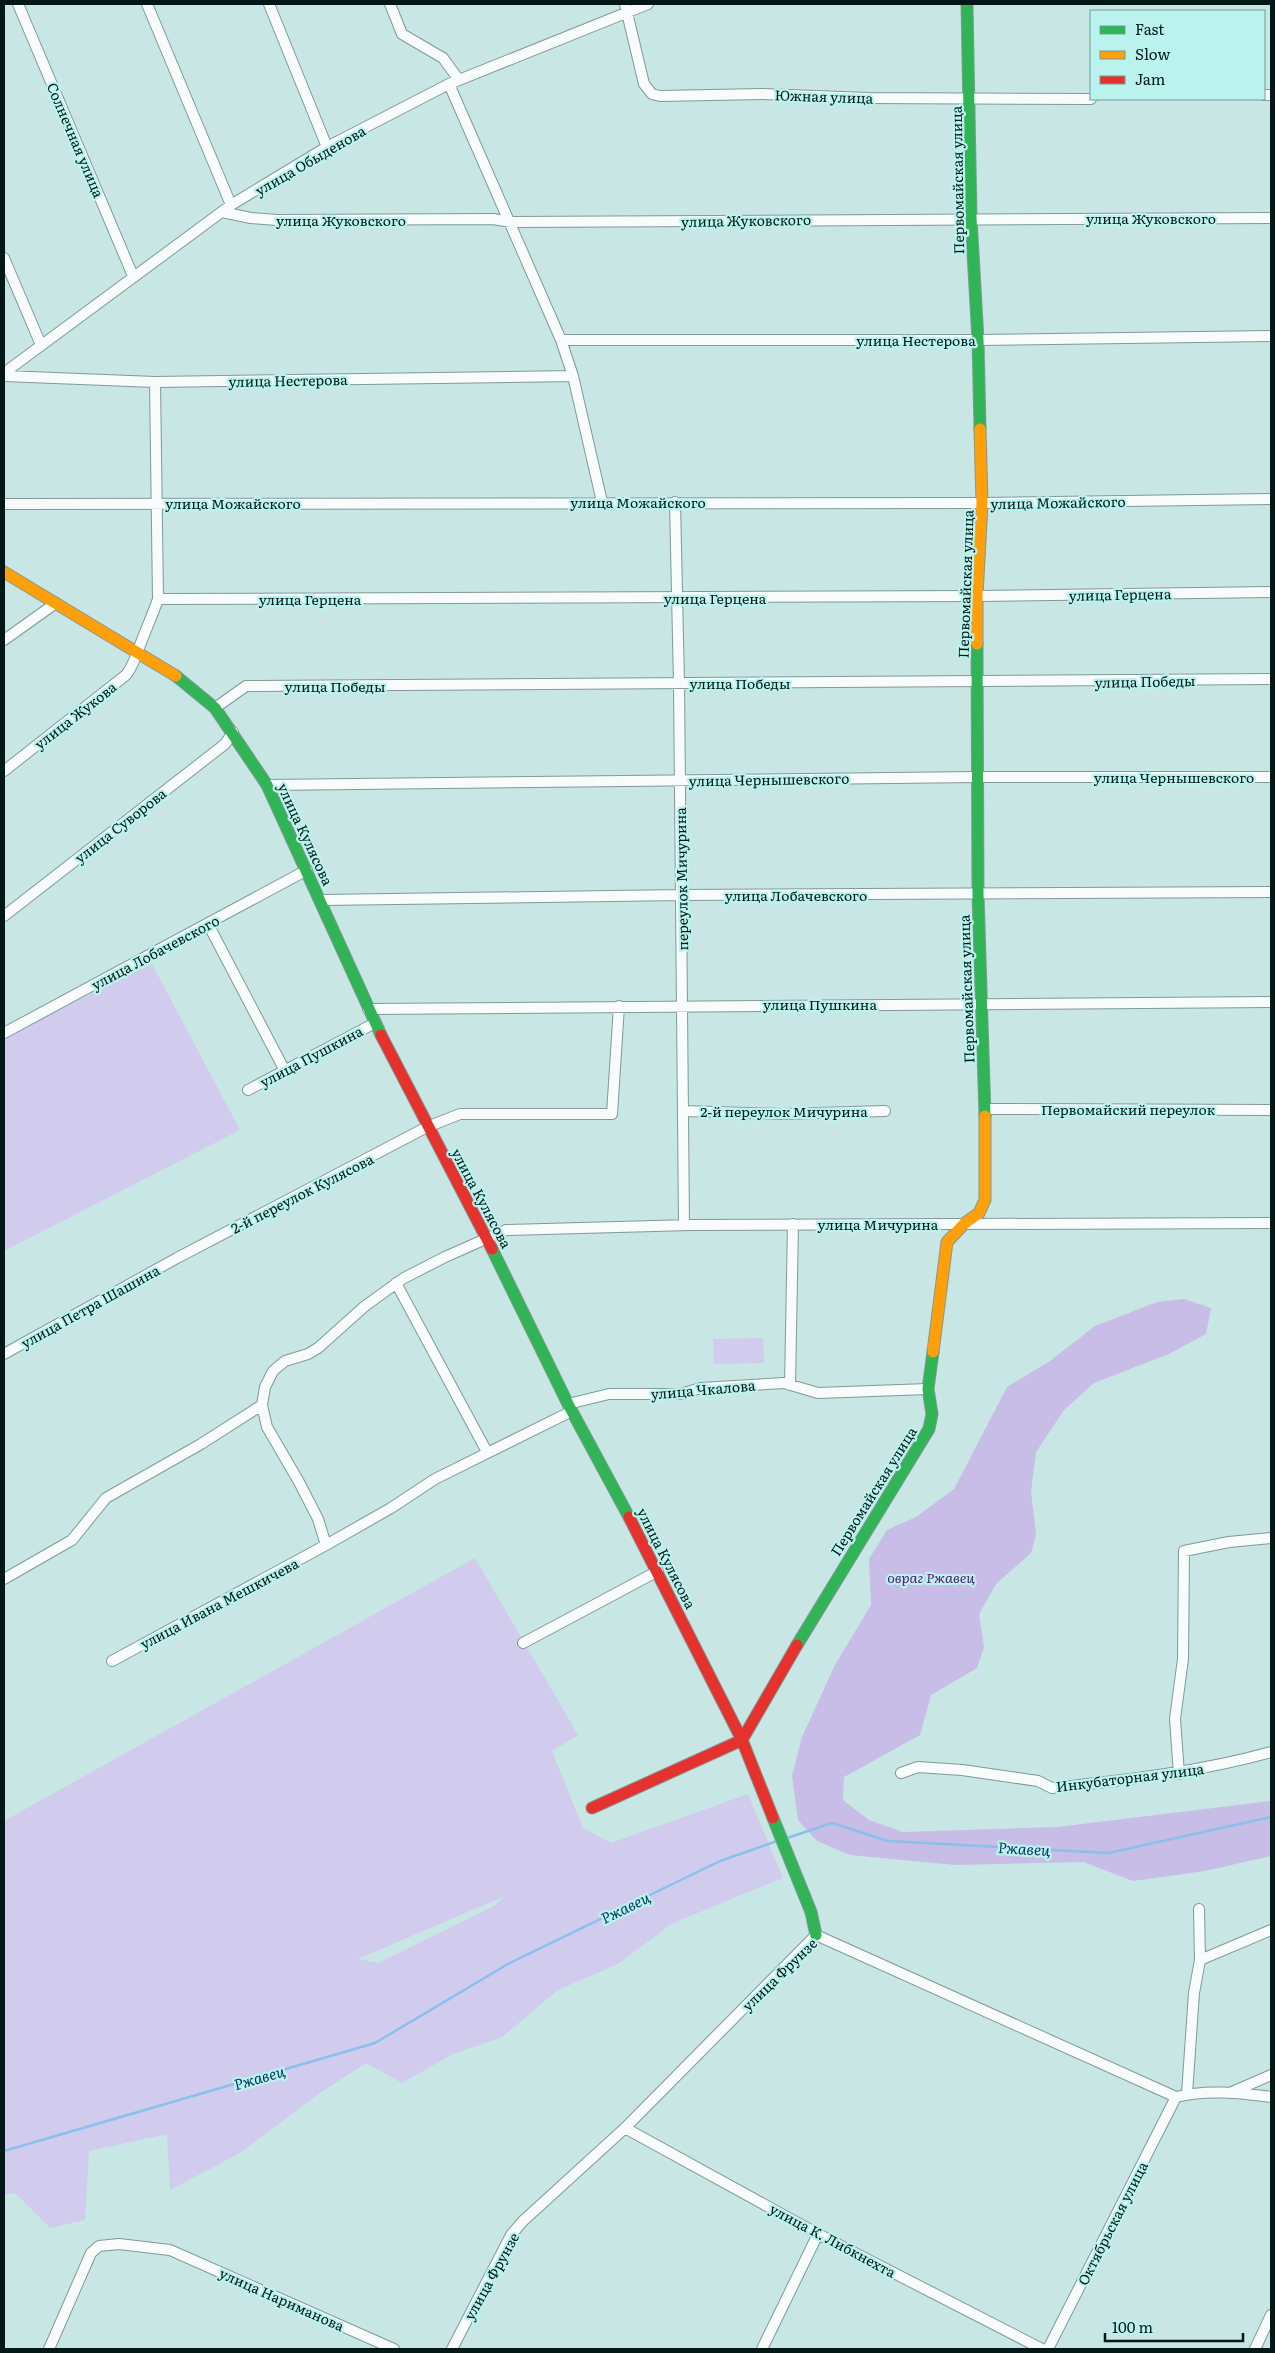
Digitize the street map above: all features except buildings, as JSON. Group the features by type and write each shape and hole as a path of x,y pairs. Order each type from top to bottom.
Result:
{"street":[{"name":"Солнечная улица","path":"18,4 133,276"},
{"path":"147,4 231,205"},
{"path":"269,4 327,147"},
{"path":"390,4 402,34 443,58 454,82 561,340 573,376 602,502"},
{"name":"улица Обыденова","path":"4,375 133,276 231,205 327,147 454,82 626,8 648,4"},
{"name":"Первомайская улица","path":"742,1740 827,1594 929,1429 932,1414 928,1389 948,1242 965,1223 979,1213 985,1200 985,1108 980,1004 978,894 977,596 982,503 978,340 971,218 967,4"},
{"name":"Южная улица","path":"626,8 644,84 652,94 660,96 762,94 868,98 1090,99"},
{"name":"улица Жуковского","path":"222,212 251,218 277,220 493,218 511,222 971,218 1271,218"},
{"path":"4,258 41,345"},
{"name":"улица Нестерова","path":"561,340 978,340 1271,336"},
{"name":"улица Нестерова","path":"4,375 155,382 573,376"},
{"path":"155,382 158,599"},
{"name":"улица Можайского","path":"4,504 982,503 1271,499"},
{"name":"переулок Мичурина","path":"675,502 679,683 684,1225"},
{"name":"улица Кулясова","path":"4,572 181,679 215,708 267,785 322,900 368,1009 486,1238 570,1407 658,1571 742,1740 811,1912 816,1935"},
{"name":"улица Герцена","path":"158,599 676,598 1271,592"},
{"name":"улица Жукова","path":"4,771 126,675 134,665 137,652 158,599"},
{"path":"4,640 56,603"},
{"name":"улица Победы","path":"215,708 246,686 1271,679"},
{"name":"улица Суворова","path":"4,916 225,744 233,732"},
{"name":"улица Чернышевского","path":"267,785 978,777 1271,777"},
{"name":"улица Лобачевского","path":"4,1033 307,870"},
{"name":"улица Лобачевского","path":"322,900 681,895 1271,892"},
{"path":"208,924 285,1070"},
{"name":"улица Пушкина","path":"368,1009 682,1005 1271,1002"},
{"name":"2-й переулок Кулясова","path":"177,1258 428,1127 460,1114 612,1114 619,1006"},
{"name":"улица Пушкина","path":"248,1090 375,1022"},
{"name":"Первомайский переулок","path":"985,1108 1271,1110"},
{"name":"2-й переулок Мичурина","path":"684,1111 783,1114 885,1111"},
{"name":"улица Мичурина","path":"262,1405 265,1387 273,1371 285,1361 308,1354 318,1348 365,1306 396,1283 506,1230 793,1224 1271,1223"},
{"path":"790,1384 793,1224"},
{"name":"улица Петра Шашина","path":"4,1354 177,1258"},
{"path":"396,1283 487,1452"},
{"name":"улица Чкалова","path":"326,1545 391,1508 435,1479 570,1407 610,1394 680,1394 701,1388 784,1383 818,1392 928,1389"},
{"path":"4,1579 72,1540 106,1498 201,1444 262,1405 267,1427 314,1512 326,1545"},
{"path":"1179,1774 1175,1719 1183,1659 1184,1551 1229,1542 1271,1538"},
{"name":"улица Ивана Мешкичева","path":"112,1661 326,1545"},
{"path":"523,1643 658,1571"},
{"path":"592,1808 742,1740"},
{"name":"Инкубаторная улица","path":"901,1773 918,1768 962,1770 1038,1781 1052,1788 1179,1774 1231,1764 1271,1752"},
{"path":"1186,2094 1194,1993 1200,1960 1199,1909"},
{"path":"1200,1960 1271,1930"},
{"name":"улица Фрунзе","path":"452,2349 511,2235 523,2221 625,2128 816,1935 1176,2097"},
{"path":"1231,2092 1271,2075"},
{"path":"1176,2097 1186,2094 1231,2092 1271,2098"},
{"name":"Октябрьская улица","path":"1048,2349 1176,2097"},
{"name":"улица К. Либкнехта","path":"625,2128 818,2234 1042,2349"},
{"path":"762,2349 818,2234"},
{"name":"улица Нариманова","path":"49,2349 91,2253 99,2246 118,2244 170,2250 394,2349"},
{"path":"1255,2349 1271,2315"}],"shaded area":[{"path":"152,964 240,1130 4,1251 4,1037"},
{"path":"763,1338 764,1363 714,1364 713,1339"},
{"path":"475,1558 578,1735 552,1751 583,1828 611,1843 748,1794 783,1878 673,1923 618,1964 558,1990 502,2037 453,2054 402,2083 366,2063 320,2093 240,2153 170,2190 167,2134 89,2151 85,2220 50,2228 15,2193 4,2195 4,1821","holes":["505,1896 494,1906 378,1963 358,1959"]}],"green space":[{"name":"овраг Ржавец","path":"1184,1299 1211,1308 1206,1334 1169,1354 1094,1383 1064,1410 1036,1452 1031,1492 1036,1534 1031,1553 996,1584 979,1614 984,1647 977,1668 931,1695 920,1735 844,1777 843,1800 869,1820 903,1832 1057,1827 1271,1801 1271,1856 1205,1871 1133,1881 1083,1862 955,1865 850,1855 817,1841 798,1820 792,1776 802,1737 835,1665 871,1605 869,1559 887,1530 916,1517 954,1489 1007,1387 1050,1361 1095,1326 1157,1302"}],"waterway":[{"name":"Ржавец","path":"787,1838 832,1823 888,1841 1108,1853 1271,1817"},
{"name":"Ржавец","path":"4,2151 375,2043 508,1964 720,1861 777,1841"}],"traffic: fast":[{"path":"967,4 971,218 978,340 980,429"},
{"path":"977,644 978,894 985,1116"},
{"path":"176,676 215,708 267,785 381,1035"},
{"path":"492,1249 568,1404 629,1517"},
{"path":"797,1645 929,1429 932,1414 928,1389 933,1352"},
{"path":"773,1818 811,1912 816,1935"}],"traffic: slow":[{"path":"977,644 977,596 982,503 980,429"},
{"path":"4,572 176,676"},
{"path":"933,1352 947,1242 965,1223 979,1213 985,1200 985,1116"}],"traffic: jam":[{"path":"381,1035 492,1249"},
{"path":"629,1517 742,1740 773,1818"},
{"path":"592,1808 742,1740 797,1645"}]}
